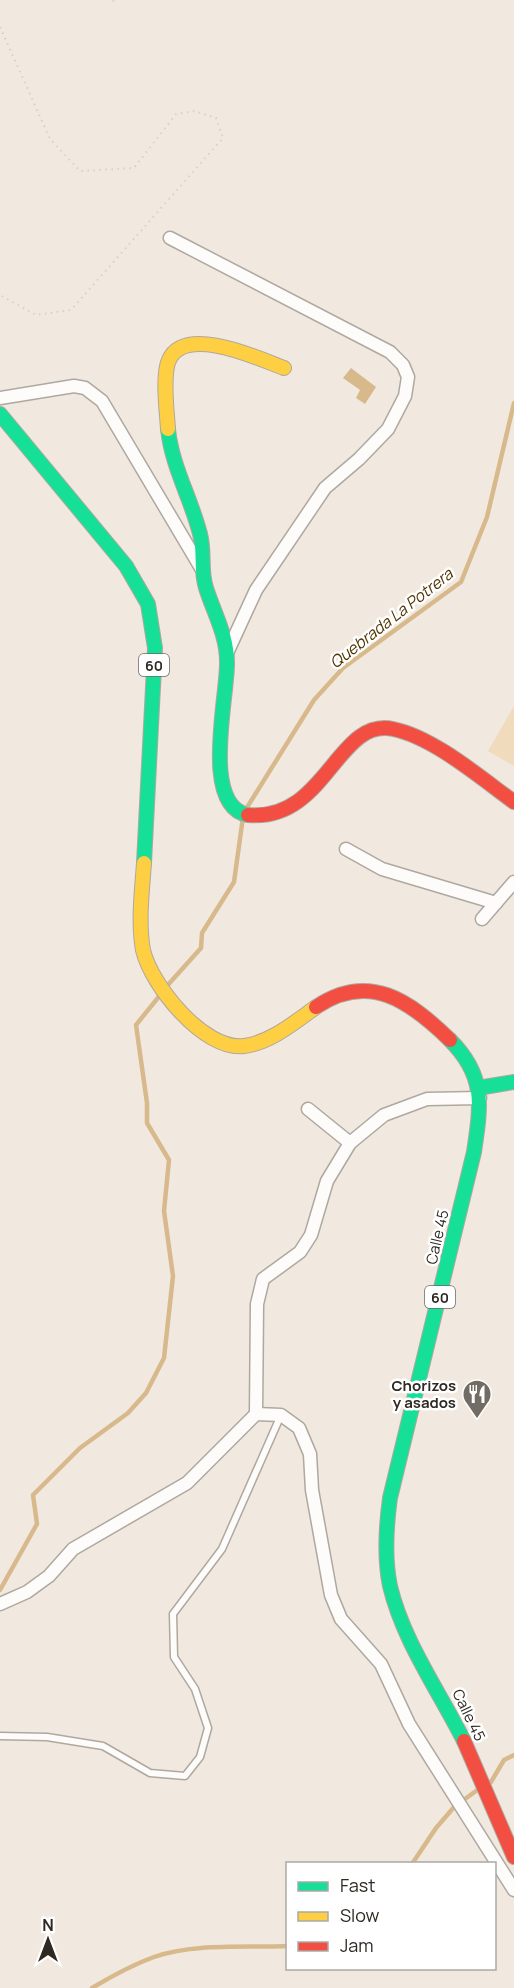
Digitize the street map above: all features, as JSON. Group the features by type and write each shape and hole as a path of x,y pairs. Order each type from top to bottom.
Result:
{"main road":[{"path":"284,368 234,350 211,345 188,346 173,354 166,366 167,417 172,457 203,546 201,568 228,653 220,750 222,784 234,810 243,815 269,816 292,807 314,790 353,743 370,731 382,727 416,736 514,802"},
{"name":"Calle 45","path":"0,414 126,566 144,590 150,608 155,648 141,920 142,949 148,969 174,1003 205,1036 220,1044 239,1047 257,1044 277,1034 338,994 351,990 380,992 396,1000 452,1041 466,1056 479,1093 474,1152 390,1498 386,1531 387,1560 390,1586 400,1618 476,1768 514,1857"},
{"path":"479,1093 514,1082"}],"street":[{"path":"170,238 390,352 403,365 408,377 405,396 388,429 325,488 256,590 228,653"},
{"path":"0,398 74,386 85,388 102,400 201,568"},
{"path":"346,849 382,868 496,903"},
{"path":"482,919 514,882"},
{"path":"0,1604 27,1592 49,1575 73,1549 187,1483 256,1414 257,1304 263,1279 300,1252 311,1235 327,1181 350,1143 384,1115 427,1099 479,1093"},
{"path":"308,1109 350,1143"},
{"path":"256,1414 281,1415 299,1428 310,1454 312,1490 331,1595 341,1619 381,1664 409,1724 514,1890"}],"lane":[{"path":"0,1736 48,1737 103,1746 150,1773 184,1776 200,1757 208,1728 195,1689 174,1657 173,1614 222,1549 281,1415"}],"path":[{"path":"113,0 116,4"},
{"path":"0,27 50,139 80,171 134,168 176,114 194,111 216,118 223,138 71,310 36,315 0,295"}],"shaded area":[{"path":"351,368 376,387 365,404 356,398 360,390 343,378"},
{"path":"514,706 514,766 488,751"}],"waterway":[{"name":"Quebrada La Potrera","path":"246,809 314,700 343,668 461,582 487,517 514,403"},
{"name":"Quebrada La Potrera","path":"166,987 201,948 202,933 234,882 243,817"},
{"name":"Quebrada La Potrera","path":"0,1590 37,1524 33,1495 80,1448 128,1413 146,1393 164,1358 173,1276 164,1211 169,1160 147,1123 147,1103 136,1025 161,994"},
{"path":"491,1782 504,1760 514,1755"},
{"path":"465,1799 480,1788"},
{"path":"413,1862 436,1828 455,1806"},
{"path":"92,1988 138,1964 169,1953 203,1948 286,1946"}],"traffic: fast":[{"path":"0,414 126,566 148,604 155,648 144,863"},
{"path":"168,429 173,456 200,534 204,581 222,633 226,652 220,748 225,792 233,807 248,815"},
{"path":"450,1040 462,1053 475,1079 479,1105 478,1120 474,1152 390,1498 386,1553 390,1586 404,1626 422,1665 464,1741"},
{"path":"478,1088 514,1082"}],"traffic: slow":[{"path":"168,429 167,367 169,360 178,350 190,345 206,344 224,347 284,368"},
{"path":"144,863 141,895 143,950 148,964 168,997 197,1027 212,1038 229,1045 244,1046 273,1036 316,1007"}],"traffic: jam":[{"path":"248,815 274,813 296,803 313,788 358,738 374,730 393,729 408,733 440,749 514,802"},
{"path":"316,1007 335,996 354,991 371,991 388,995 420,1013 450,1040"},
{"path":"464,1741 514,1857"}],"place":[{"name":"Chorizos y asados","path":"477,1420"}]}
